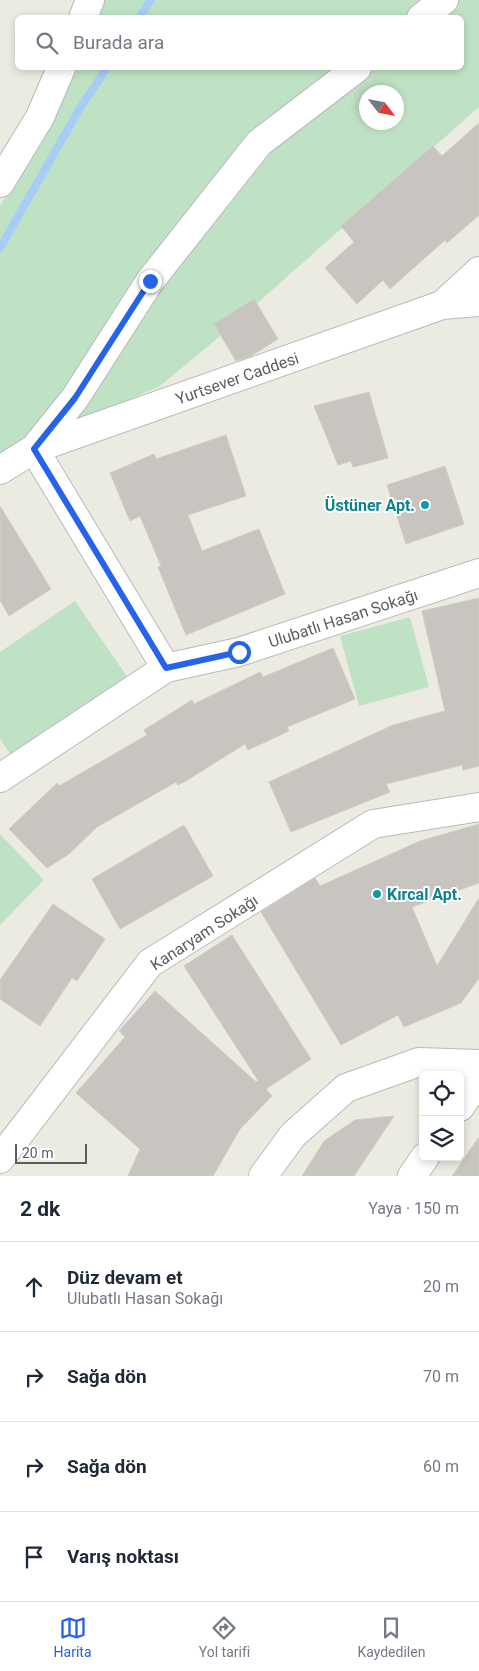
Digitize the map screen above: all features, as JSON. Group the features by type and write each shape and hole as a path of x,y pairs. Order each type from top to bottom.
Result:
{"street":[{"path":"83,15 90,0"},
{"path":"425,15 444,0"},
{"path":"0,183 40,117 60,70"},
{"path":"166,668 34,449 75,398 150,281 259,144 354,70"},
{"path":"442,305 479,271"},
{"name":"Yurtsever Caddesi","path":"0,470 34,449 442,305 479,302"},
{"name":"Ulubatlı Hasan Sokağı","path":"0,778 166,668 239,652 479,573"},
{"name":"Kanaryam Sokağı","path":"0,1159 150,963 373,824 479,807"},
{"path":"263,1176 293,1136 346,1088 419,1062 479,1064"},
{"path":"464,1101 479,1080"}],"green space":[{"path":"105,0 479,0 479,107 212,343 160,386 19,448 0,460 0,206 63,100 76,70 464,70 464,15 98,15"},
{"path":"75,601 133,685 17,764 0,739 0,652"},
{"path":"410,617 429,687 359,706 340,636"},
{"path":"0,834 44,880 0,925"}],"building":[{"path":"479,123 479,215 447,243 445,240 390,289 383,280 357,304 325,268 354,242 341,226 433,146 442,156"},
{"path":"254,299 278,339 251,356 236,361 214,324"},
{"path":"369,392 388,458 353,467 351,461 338,465 314,406"},
{"path":"226,435 246,496 188,515 202,551 259,529 285,594 186,635 158,567 161,566 140,516 130,521 110,473 154,454 156,459"},
{"name":"Üstüner Apt.","path":"445,466 464,524 406,544 387,485"},
{"path":"0,506 51,589 9,616 0,600"},
{"path":"479,598 479,766 463,770 462,765 386,784 390,792 291,832 269,782 393,725 445,711 422,611"},
{"path":"333,648 355,699 287,727 289,731 248,750 245,744 189,779 178,785 176,782 97,827 69,854 47,868 9,829 57,783 59,786 147,735 144,730 192,700 194,704 260,672 263,677"},
{"path":"479,824 479,883 412,907 437,966 479,898 479,978 461,1003 404,1027 398,1015 341,1045 261,912 315,878 320,886 420,841"},
{"path":"184,825 213,876 120,929 92,879"},
{"path":"53,904 105,939 77,981 72,978 40,1026 0,999 0,980"},
{"path":"232,935 311,1059 266,1089 272,1096 240,1129 213,1176 128,1176 140,1149 76,1093 125,1037 119,1031 155,991 255,1081 259,1082 184,966"},
{"path":"394,1116 354,1176 302,1176 324,1141 355,1120"},
{"path":"479,1137 479,1176 452,1176"}],"waterway":[{"path":"141,15 151,0"},
{"path":"0,248 80,108 106,70"}],"place":[{"name":"Üstüner Apt.","path":"425,505"},
{"name":"Kırcal Apt.","path":"377,894"}],"route":[{"path":"150,281 75,398 34,449 166,668 239,652"}]}
